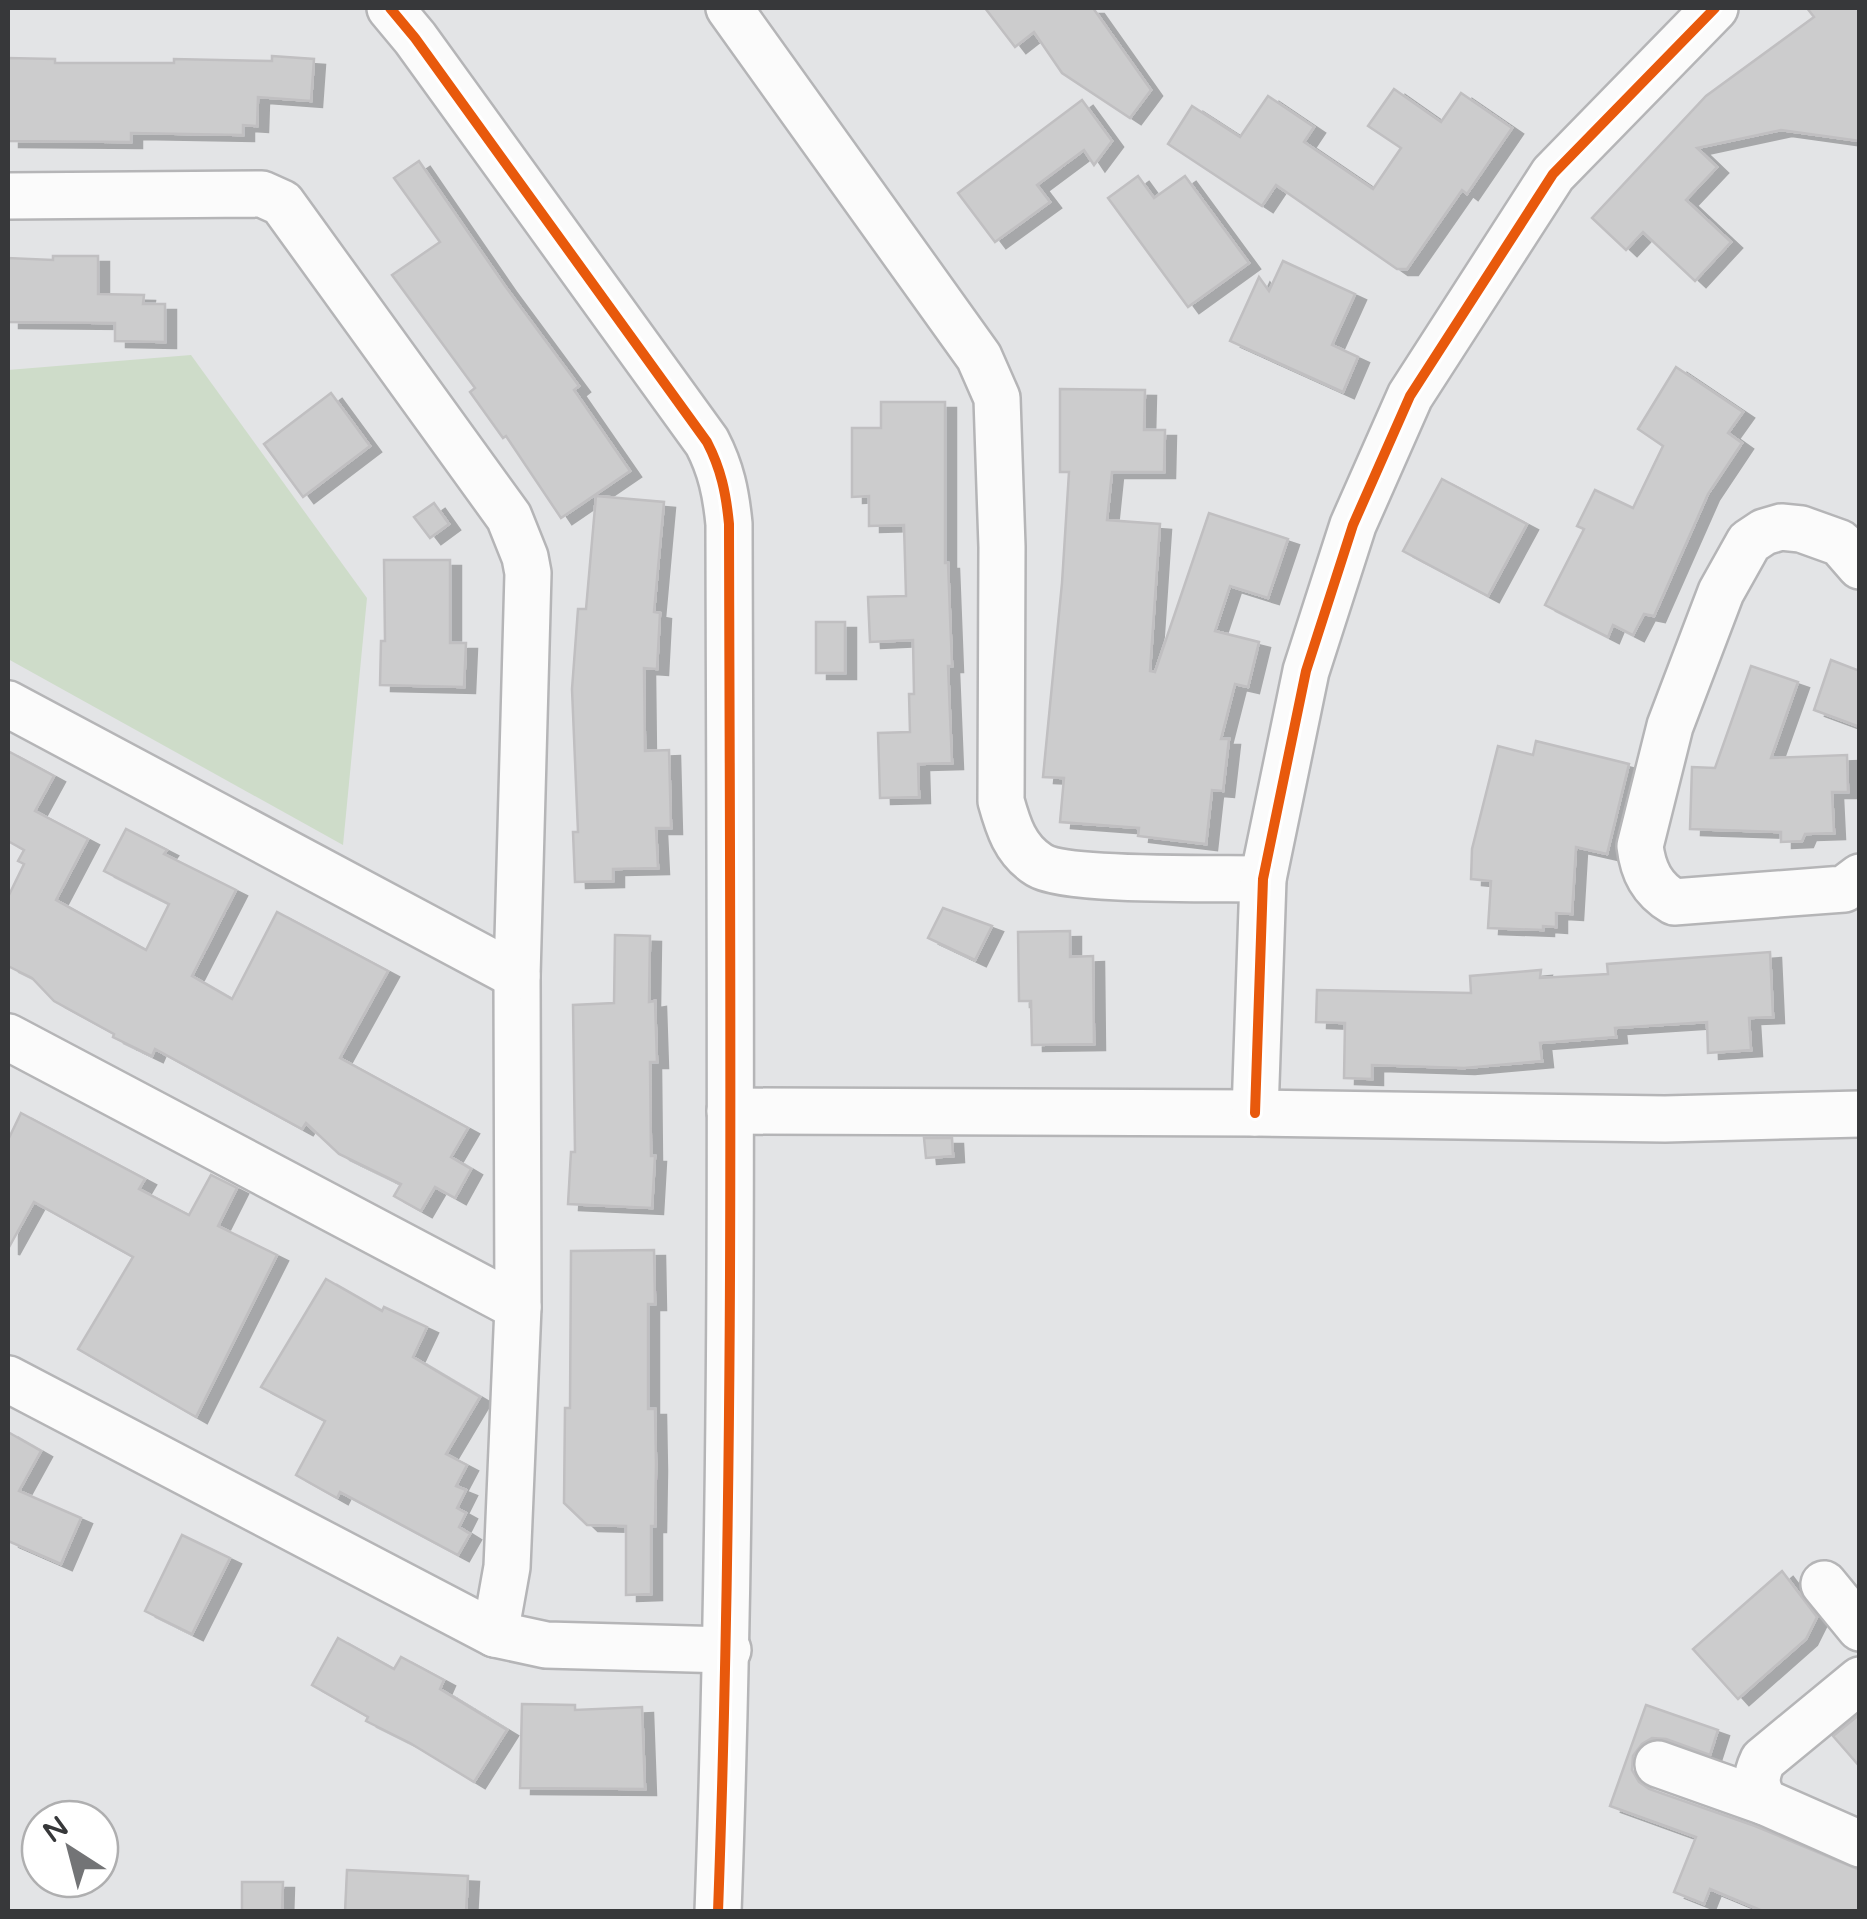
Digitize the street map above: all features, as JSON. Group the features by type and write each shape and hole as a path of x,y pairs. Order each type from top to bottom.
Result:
{"street":[{"path":"390,8 695,426 720,466 730,524 728,1650 718,1912"},
{"path":"728,8 979,357 998,398 1001,801 1012,840 1041,867 1088,875 1263,879"},
{"path":"1255,1113 1263,879 1306,670 1353,526 1410,396 1552,174 1716,8"},
{"path":"8,196 262,194 288,208 509,517 525,557 528,573 517,976 518,1307 507,1568 495,1634"},
{"path":"1860,566 1840,543 1801,529 1781,527 1749,542 1721,592 1670,726 1640,846 1650,881 1674,902 1844,889 1860,877"},
{"path":"8,704 517,976"},
{"path":"8,1037 518,1307"},
{"path":"730,1111 1665,1119 1860,1114"},
{"path":"8,1379 495,1634 546,1645 728,1650"},
{"path":"1824,1584 1860,1628"},
{"path":"1765,1802 1757,1789 1763,1760 1860,1680"},
{"path":"1658,1764 1765,1802 1860,1844"}],"green space":[{"path":"191,355 367,598 343,845 8,659 8,370"}],"building":[{"path":"985,8 1093,8 1151,90 1130,118 1062,73 1034,32 1015,47"},
{"path":"1807,8 1860,8 1860,141 1781,130 1697,148 1717,167 1686,200 1731,242 1695,281 1643,232 1626,250 1592,218 1706,96 1814,17"},
{"path":"272,56 314,59 311,101 258,97 257,126 243,125 243,135 131,133 131,142 8,141 8,58 55,59 55,63 174,63 174,59 272,61"},
{"path":"1394,89 1441,122 1461,93 1512,128 1467,194 1462,190 1407,269 1397,269 1276,185 1262,206 1168,144 1192,106 1240,137 1268,96 1314,127 1304,142 1373,189 1401,148 1368,126"},
{"path":"1082,100 1112,141 1094,165 1084,150 1037,185 1050,202 995,242 958,193"},
{"path":"419,161 579,386 574,390 630,471 561,518 506,436 503,438 470,392 475,388 392,275 440,242 394,178"},
{"path":"1138,176 1154,198 1185,176 1249,263 1188,307 1108,198"},
{"path":"53,256 98,256 98,294 144,295 143,304 165,304 165,342 115,341 115,323 8,322 8,258 53,260"},
{"path":"1283,261 1355,294 1332,345 1358,357 1343,392 1230,341 1259,277 1269,291"},
{"path":"1676,367 1743,412 1728,433 1742,443 1708,494 1654,616 1644,614 1633,635 1613,625 1608,637 1545,605 1584,529 1577,526 1595,490 1633,508 1663,446 1638,429"},
{"path":"1060,389 1145,390 1144,430 1165,430 1164,472 1112,472 1107,520 1160,524 1150,671 1155,672 1209,513 1288,539 1268,598 1230,586 1215,631 1259,642 1248,687 1235,684 1221,739 1229,739 1223,791 1212,790 1206,844 1138,836 1139,828 1060,822 1064,778 1043,777 1069,472 1060,472"},
{"path":"331,393 370,446 303,497 264,444"},
{"path":"881,402 945,402 945,563 952,666 948,666 952,763 918,764 919,797 880,798 878,733 910,732 909,694 914,694 913,640 870,642 868,597 906,596 904,525 869,526 869,496 852,497 852,428 881,428"},
{"path":"1442,479 1527,524 1488,596 1403,551"},
{"path":"596,496 664,502 654,612 660,613 657,669 644,668 645,751 669,750 671,828 656,828 658,868 613,869 613,881 575,882 573,832 578,832 572,689 578,609 586,609"},
{"path":"434,503 449,524 430,538 414,517"},
{"path":"384,560 450,560 450,643 466,643 464,687 380,685 381,641 385,641"},
{"path":"816,622 845,622 845,673 816,673"},
{"path":"1831,660 1860,671 1860,727 1814,710"},
{"path":"1751,666 1798,682 1771,758 1847,755 1848,792 1832,792 1834,833 1805,834 1802,841 1781,842 1781,832 1690,829 1692,767 1715,768"},
{"path":"1536,741 1629,764 1607,854 1576,847 1572,914 1556,913 1556,927 1488,928 1491,881 1471,879 1472,849 1498,746 1533,755"},
{"path":"8,751 54,776 35,811 88,839 56,900 146,950 169,904 104,871 126,829 167,850 164,854 236,890 192,976 232,999 277,912 388,971 340,1058 468,1128 451,1157 471,1169 455,1198 435,1187 421,1211 394,1196 401,1184 339,1154 306,1123 302,1129 155,1049 152,1056 113,1037 114,1034 54,1001 32,978 8,966 8,897 24,864 18,861 24,850 8,841"},
{"path":"943,908 992,926 975,960 928,938"},
{"path":"1070,931 1070,957 1093,956 1094,1044 1032,1045 1031,1001 1019,1001 1018,932"},
{"path":"615,935 650,936 649,1002 655,1001 657,1062 650,1062 651,1156 655,1156 652,1208 568,1204 571,1152 575,1152 573,1005 614,1003"},
{"path":"1770,952 1773,1017 1749,1018 1751,1050 1708,1053 1707,1022 1615,1028 1616,1037 1540,1043 1542,1061 1464,1068 1372,1065 1372,1079 1344,1078 1345,1023 1316,1022 1317,990 1471,993 1470,976 1541,970 1540,978 1608,974 1607,964"},
{"path":"21,1113 145,1179 139,1189 189,1215 211,1175 237,1188 218,1226 277,1255 196,1417 78,1349 133,1257 34,1202 8,1249 8,1140"},
{"path":"924,1138 952,1138 953,1156 926,1158"},
{"path":"654,1250 655,1304 648,1304 648,1409 655,1409 656,1465 651,1594 626,1595 626,1526 587,1525 564,1503 565,1408 570,1408 571,1251"},
{"path":"326,1279 382,1311 384,1307 427,1327 413,1357 480,1397 446,1454 467,1465 456,1486 466,1490 457,1508 466,1513 459,1527 470,1534 458,1555 340,1492 337,1498 296,1475 325,1421 261,1387"},
{"path":"8,1432 41,1451 19,1491 81,1518 61,1564 8,1541"},
{"path":"182,1535 230,1558 192,1634 145,1611"},
{"path":"1782,1571 1817,1617 1806,1639 1738,1699 1693,1649"},
{"path":"338,1638 394,1669 401,1657 444,1680 440,1689 507,1730 474,1782 366,1721 368,1717 312,1685"},
{"path":"522,1704 575,1705 575,1710 642,1707 645,1789 520,1788"},
{"path":"1646,1705 1718,1730 1710,1755 1666,1739 1652,1738 1642,1744 1633,1756 1632,1770 1639,1782 1860,1870 1860,1912 1765,1912 1710,1889 1704,1904 1674,1892 1696,1837 1610,1806"},
{"path":"1860,1714 1860,1767 1833,1736"},
{"path":"347,1870 468,1876 466,1912 345,1912"},
{"path":"242,1882 283,1882 282,1912 242,1912"}],"cycle path":[{"path":"390,8 707,442 726,502 730,1218 718,1912"},
{"path":"1255,1113 1263,879 1306,671 1353,525 1410,396 1553,174 1715,8"}]}
